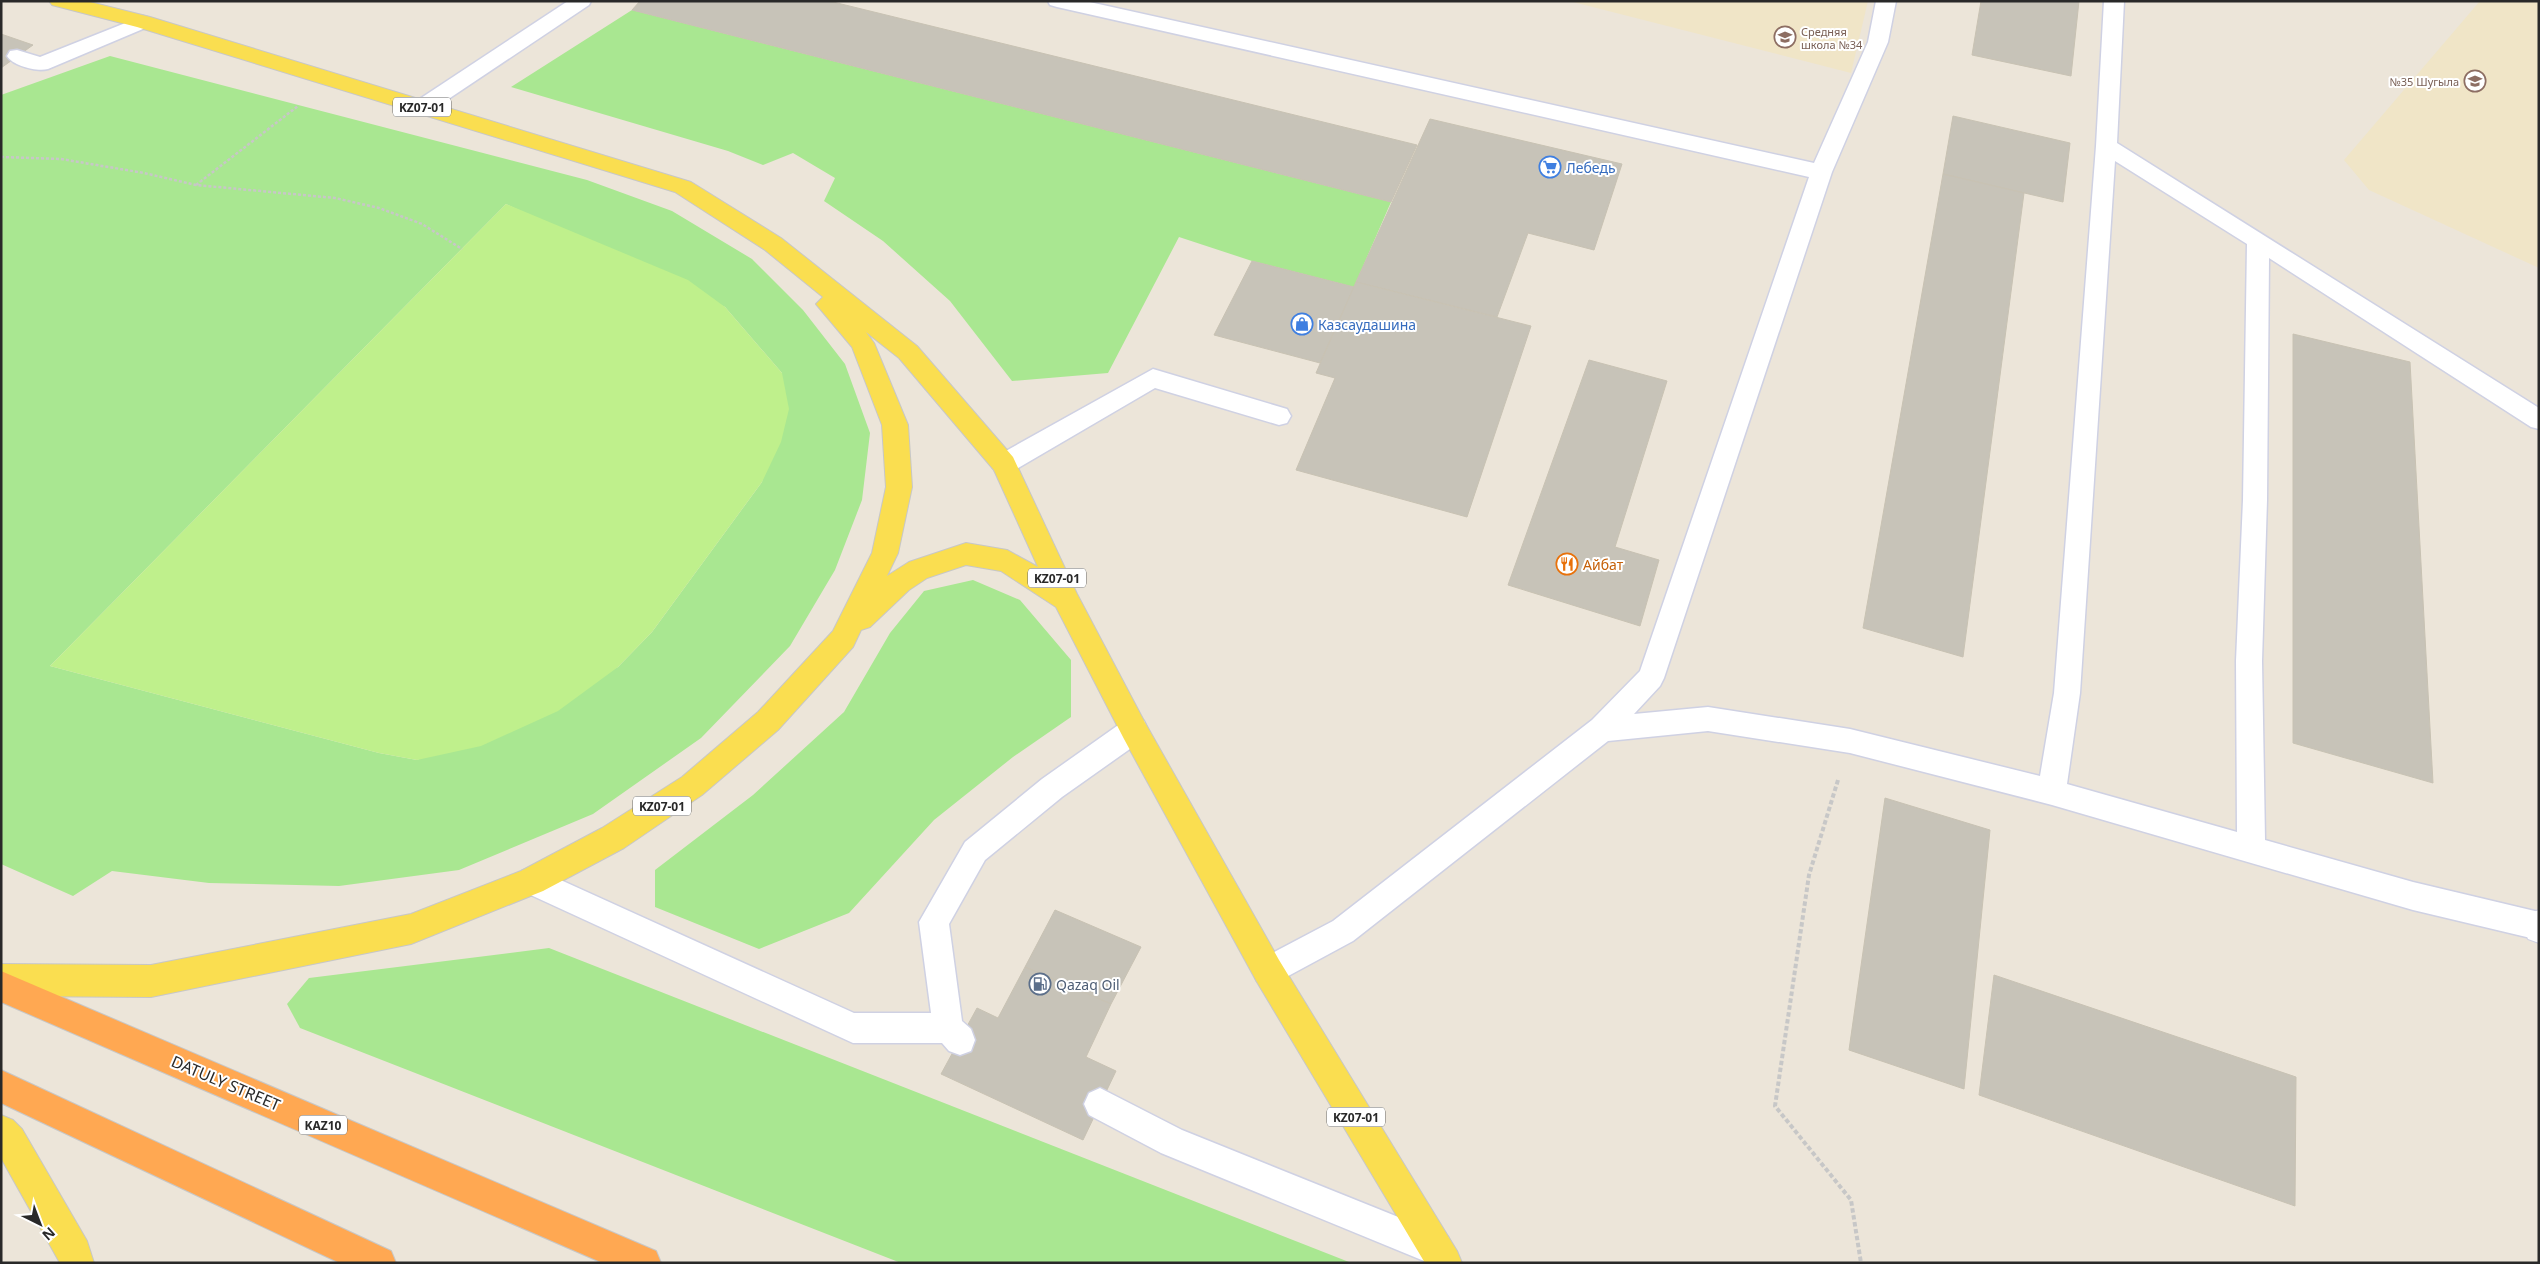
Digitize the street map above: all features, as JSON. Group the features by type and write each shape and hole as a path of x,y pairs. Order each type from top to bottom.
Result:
{"highway":[{"name":"DATULY STREET","path":"1,986 644,1263"},
{"path":"1,1086 379,1263"}],"main road":[{"name":"KZ07-01","path":"59,1 143,22 683,187 773,244 908,352 1004,464 1066,598 1134,730 1268,971 1440,1256"},
{"name":"KZ07-01","path":"1,980 151,980 411,929 532,880 613,838 692,786 768,721 843,638 885,553 899,487 895,425 862,343 773,244"},
{"path":"843,638 876,602 899,582 918,570 966,554 1007,561 1066,598"},
{"path":"1,1132 10,1141 75,1253 77,1263"}],"lane":[{"path":"422,107 582,1"},
{"path":"1057,1 1821,172"},
{"path":"1268,971 1342,931 1602,729 1651,678 1821,172 1878,42 1886,1"},
{"path":"2052,792 2067,693 2106,146 2108,68 2114,1"},
{"path":"17,56 42,64 143,22"},
{"path":"2106,146 2258,240 2539,420"},
{"path":"2251,849 2249,661 2255,500 2258,240"},
{"path":"1004,464 1153,378 1279,416"},
{"path":"1602,729 1708,719 1850,741 2052,792 2413,896 2539,926"},
{"path":"532,880 853,1028 954,1034 934,922 975,851 1052,788 1134,730"},
{"path":"1100,1104 1172,1142 1440,1256"}],"path":[{"path":"196,185 300,104"},
{"path":"1,157 61,159 144,173 196,185 335,198 370,206 422,224 462,250"},
{"path":"1850,741 1809,875 1775,1106 1850,1200 1861,1263"}],"shaded area":[{"name":"Средняя школа №34","path":"1569,1 1868,1 1851,73"},
{"name":"№35 Шугыла","path":"2480,1 2539,1 2539,268 2369,190 2344,160"}],"green space":[{"path":"632,10 1391,202 1354,287 1252,261 1179,237 1108,373 1012,381 950,301 883,241 824,201 835,178 793,153 763,165 728,151 511,87"},
{"path":"110,56 587,180 672,211 752,259 803,310 845,364 870,433 862,500 835,570 790,646 701,738 593,814 459,870 339,886 209,883 112,871 73,896 1,864 1,95","holes":["506,204 725,307 782,373 762,482 652,632 618,667 417,760 379,753 50,666"]},
{"path":"506,204 688,280 725,307 782,373 789,409 781,442 762,482 652,632 618,667 558,711 481,746 417,760 379,753 50,666"},
{"path":"973,580 1020,600 1071,660 1071,717 1013,757 934,820 849,913 759,949 655,907 655,870 753,795 844,712 890,633 924,591"},
{"path":"549,948 1349,1263 901,1263 300,1028 287,1004 309,978"}],"building":[{"path":"640,1 829,1 1417,145 1391,202 632,10"},
{"path":"1981,1 2079,1 2071,76 1972,55"},
{"path":"1,34 33,45 1,68"},
{"path":"1953,116 2070,143 2063,202 1943,174"},
{"path":"1430,119 1622,164 1594,250 1528,233 1497,317 1356,282"},
{"path":"1943,174 2024,193 1963,657 1863,628"},
{"path":"1252,261 1354,287 1320,363 1214,335"},
{"path":"1356,282 1531,326 1467,517 1296,470 1335,378 1316,373"},
{"path":"2293,334 2410,362 2433,783 2293,743"},
{"path":"1589,360 1667,381 1615,547 1659,560 1640,626 1508,585"},
{"path":"1885,798 1990,830 1964,1089 1849,1050"},
{"path":"1055,910 1141,947 1111,1004 1025,967"},
{"path":"1025,967 1111,1004 1086,1057 1116,1071 1083,1140 941,1074 977,1008 998,1018"},
{"path":"1994,975 2296,1077 2295,1206 1979,1095"}],"place":[{"name":"Средняя школа №34","path":"1785,37"},
{"name":"№35 Шугыла","path":"2475,81"},
{"name":"Лебедь","path":"1550,167"},
{"name":"Казсаудашина","path":"1302,324"},
{"name":"Айбат","path":"1567,564"},
{"name":"Qazaq Oil","path":"1040,984"}]}
